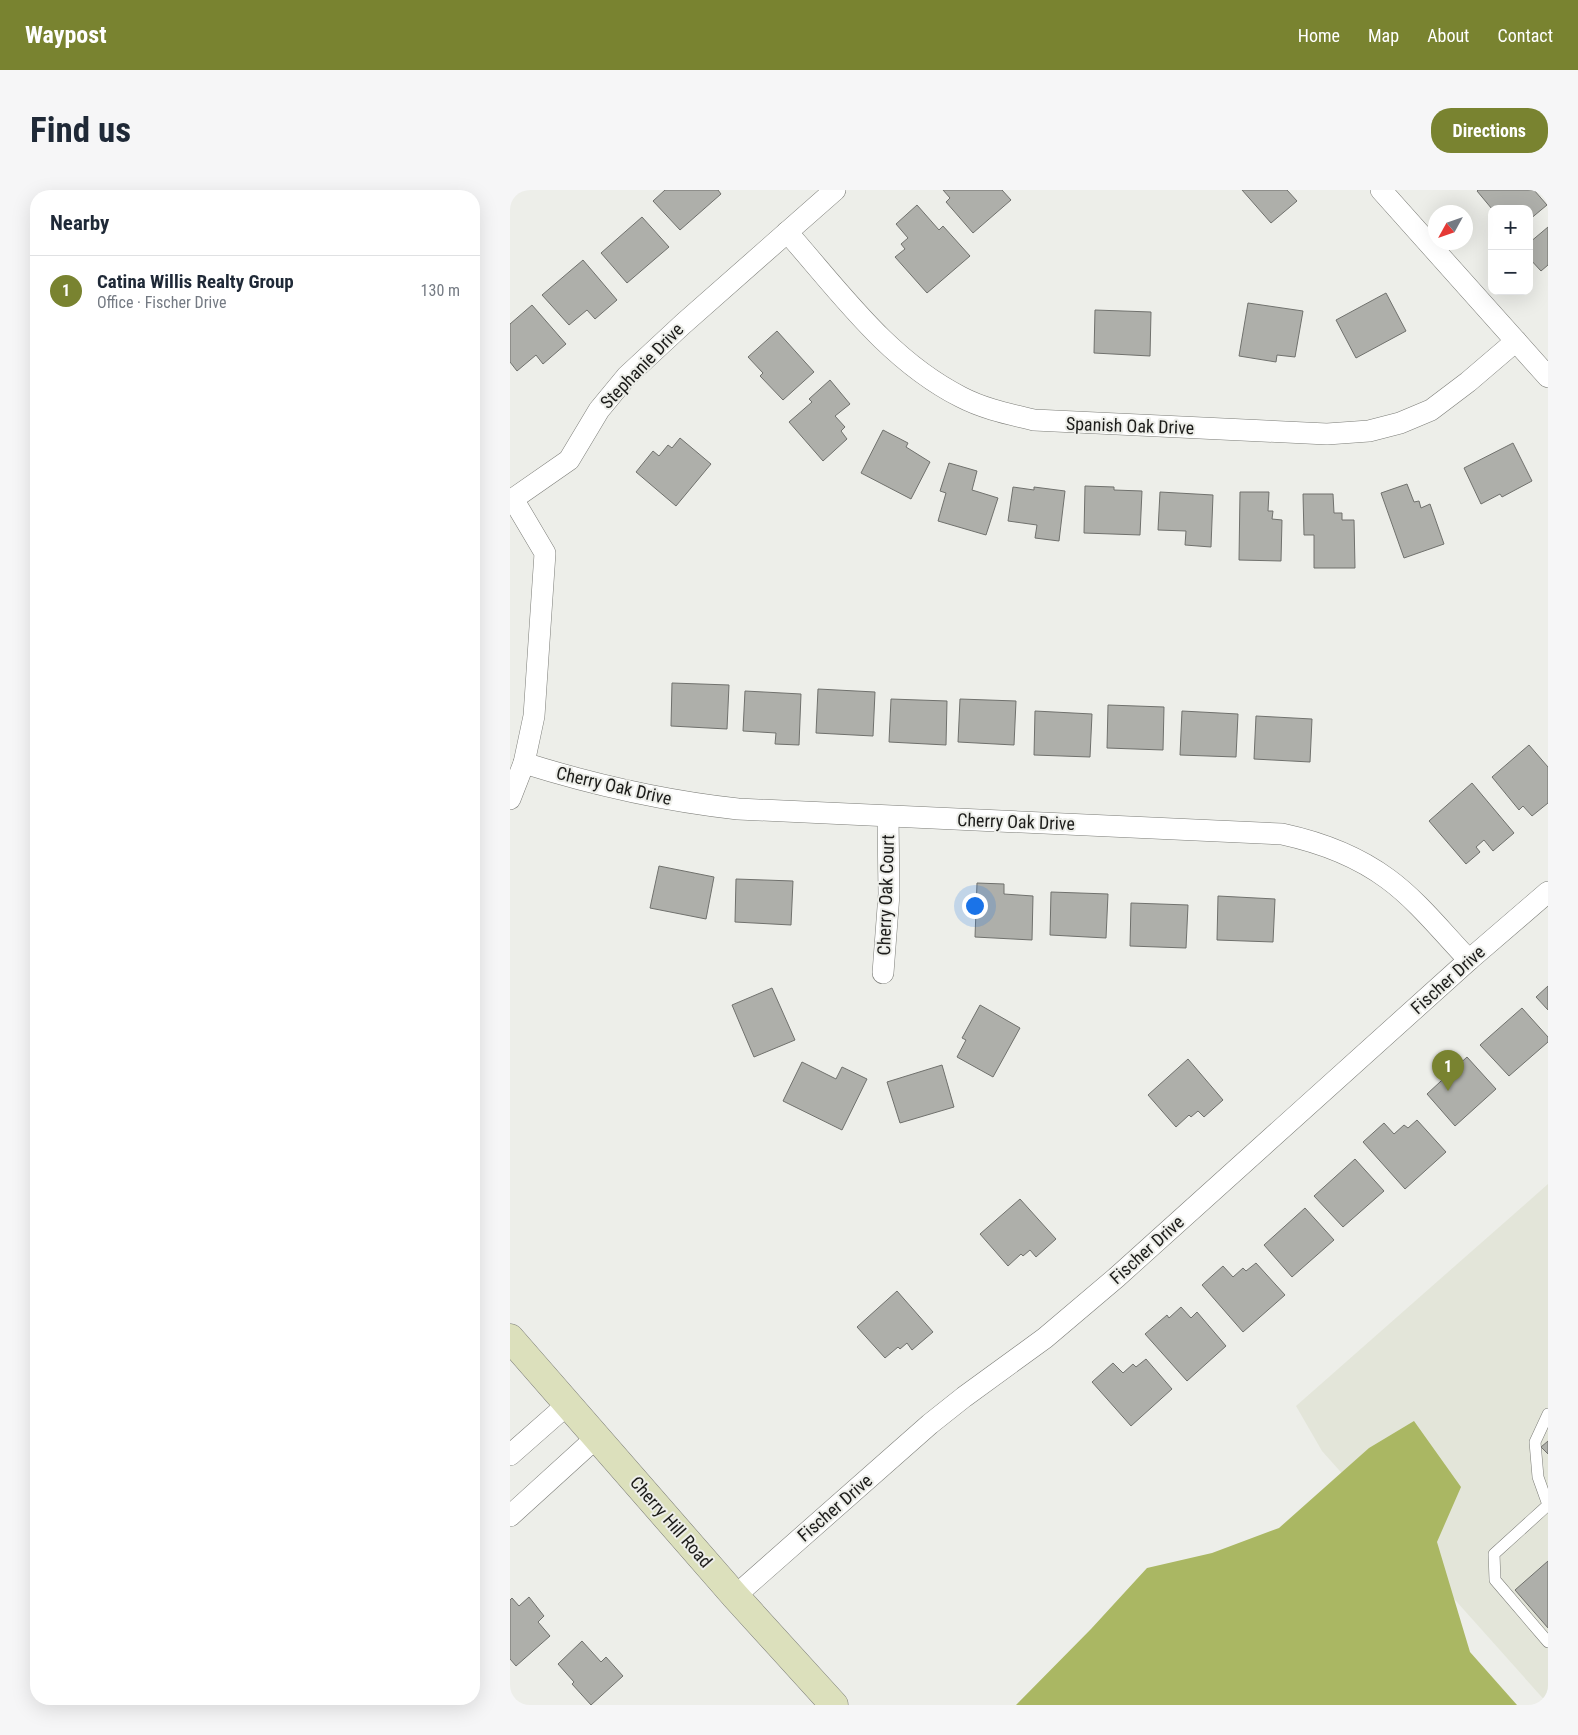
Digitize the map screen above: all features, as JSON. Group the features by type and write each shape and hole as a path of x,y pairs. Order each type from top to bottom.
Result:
{"main road":[{"name":"Cherry Hill Road","path":"510,1338 735,1596 834,1705"}],"street":[{"name":"Stephanie Drive","path":"510,799 524,764 530,743 534,716 544,553 513,499 569,460 599,410 627,376 835,190"},
{"path":"1381,190 1548,378"},
{"name":"Spanish Oak Drive","path":"787,232 871,327 909,364 962,398 997,412 1034,420 1327,434 1368,431 1400,424 1431,410 1468,382 1516,341"},
{"name":"Cherry Oak Drive","path":"524,764 644,795 706,806 738,809 1282,834 1305,839 1350,856 1387,879 1420,907 1469,960"},
{"name":"Cherry Oak Court","path":"883,973 889,894 888,817"},
{"name":"Fischer Drive","path":"735,1596 930,1424 1045,1338 1117,1278 1469,960 1548,892"},
{"path":"510,1455 568,1404"},
{"path":"510,1516 597,1437"}],"lane":[{"path":"1548,1414 1535,1442 1538,1477 1548,1505 1494,1554 1495,1580 1548,1642"}],"shaded area":[{"path":"1548,1184 1548,1704 1322,1451 1296,1406"}],"green space":[{"path":"1414,1421 1461,1487 1437,1542 1470,1652 1517,1705 1016,1705 1091,1629 1147,1568 1212,1553 1279,1528 1369,1448"}],"building":[{"path":"665,190 718,190 721,194 680,230 653,201"},
{"path":"943,190 1002,190 1011,200 973,233 946,202 950,198"},
{"path":"1242,190 1287,190 1297,201 1271,223"},
{"path":"1534,190 1547,205 1533,217 1533,205 1489,205 1477,191"},
{"path":"917,205 939,230 943,226 970,256 927,293 895,257 905,249 901,244 908,238 896,224"},
{"path":"642,217 669,247 627,283 601,253"},
{"path":"1548,227 1548,265 1541,271 1533,262 1533,240"},
{"path":"583,260 617,300 595,319 587,310 569,325 542,295"},
{"path":"1386,293 1406,331 1356,358 1336,320"},
{"path":"1248,303 1303,311 1295,357 1277,355 1276,362 1239,356"},
{"path":"532,305 566,344 543,364 536,355 517,371 510,362 510,324"},
{"path":"1095,310 1151,312 1150,356 1094,353"},
{"path":"777,331 814,372 783,400 760,376 763,373 748,357"},
{"path":"830,380 850,404 835,416 845,427 841,431 847,439 823,461 789,422 812,402 809,399"},
{"path":"883,430 908,443 906,447 930,462 911,499 861,473"},
{"path":"680,438 711,464 676,506 636,472 653,451 659,456 668,445 672,448"},
{"path":"1513,443 1532,481 1502,497 1500,494 1481,504 1464,468"},
{"path":"949,463 977,471 972,490 998,498 986,535 938,521 946,493 940,491"},
{"path":"1407,484 1414,502 1419,501 1421,508 1430,504 1444,544 1404,558 1381,493"},
{"path":"1085,486 1114,487 1114,490 1142,491 1140,535 1084,533"},
{"path":"1013,487 1034,490 1034,487 1065,491 1059,541 1035,538 1037,525 1008,521"},
{"path":"1160,492 1213,495 1211,547 1185,545 1186,531 1158,530"},
{"path":"1240,492 1269,492 1268,511 1273,511 1272,519 1282,520 1281,561 1239,560"},
{"path":"1303,494 1333,494 1334,513 1342,513 1342,520 1354,520 1355,568 1314,568 1314,535 1304,535"},
{"path":"672,683 729,685 727,729 671,726"},
{"path":"818,689 875,692 873,736 816,733"},
{"path":"745,691 801,694 799,745 775,744 776,733 743,731"},
{"path":"891,699 947,701 946,745 889,742"},
{"path":"960,699 1016,701 1014,745 958,742"},
{"path":"1108,705 1164,707 1163,750 1107,748"},
{"path":"1035,711 1092,714 1090,757 1034,755"},
{"path":"1182,711 1238,714 1236,757 1180,755"},
{"path":"1256,716 1312,719 1310,762 1254,759"},
{"path":"1529,745 1548,767 1548,803 1532,816 1523,806 1519,810 1492,777"},
{"path":"1472,783 1514,833 1493,851 1484,840 1476,847 1480,852 1466,864 1429,821"},
{"path":"659,866 714,877 706,919 650,908"},
{"path":"736,879 793,881 791,925 735,922"},
{"path":"977,883 1004,884 1004,894 1033,896 1032,940 975,937"},
{"path":"1051,892 1108,894 1106,938 1050,935"},
{"path":"1218,896 1275,899 1273,942 1217,940"},
{"path":"1131,903 1188,905 1186,948 1130,946"},
{"path":"1548,986 1548,1010 1536,997"},
{"path":"772,988 795,1040 754,1057 732,1005"},
{"path":"980,1005 1020,1028 993,1077 957,1057 966,1040 962,1038"},
{"path":"1522,1008 1548,1037 1548,1042 1509,1076 1480,1045"},
{"path":"1467,1057 1496,1089 1455,1126 1427,1094"},
{"path":"1188,1059 1223,1100 1204,1117 1198,1111 1191,1117 1189,1115 1176,1127 1148,1095"},
{"path":"802,1062 836,1079 842,1067 867,1079 842,1130 783,1101"},
{"path":"942,1065 954,1107 900,1123 887,1082"},
{"path":"1417,1120 1446,1152 1405,1189 1363,1142 1384,1123 1394,1134 1404,1125 1408,1128"},
{"path":"1355,1159 1384,1191 1343,1227 1314,1196"},
{"path":"1020,1199 1056,1239 1036,1257 1030,1250 1023,1256 1021,1254 1008,1266 980,1234"},
{"path":"1305,1208 1334,1240 1292,1277 1264,1245"},
{"path":"1256,1263 1285,1295 1243,1332 1202,1285 1223,1266 1233,1277 1243,1268 1246,1271"},
{"path":"897,1291 933,1332 912,1350 907,1343 900,1349 898,1347 885,1358 857,1327"},
{"path":"1181,1307 1191,1318 1197,1312 1226,1346 1187,1381 1145,1334 1167,1315 1169,1318"},
{"path":"1146,1359 1172,1389 1131,1426 1092,1382 1113,1363 1123,1373 1133,1364 1136,1367"},
{"path":"1548,1441 1548,1454 1541,1447"},
{"path":"1548,1561 1548,1628 1515,1590"},
{"path":"529,1597 544,1616 538,1622 550,1636 516,1666 510,1659 510,1600 512,1598 519,1606"},
{"path":"582,1641 601,1662 606,1657 623,1676 591,1705 572,1684 574,1682 558,1664"}],"place":[{"name":"Catina Willis Realty Group","path":"1448,1091"}]}
